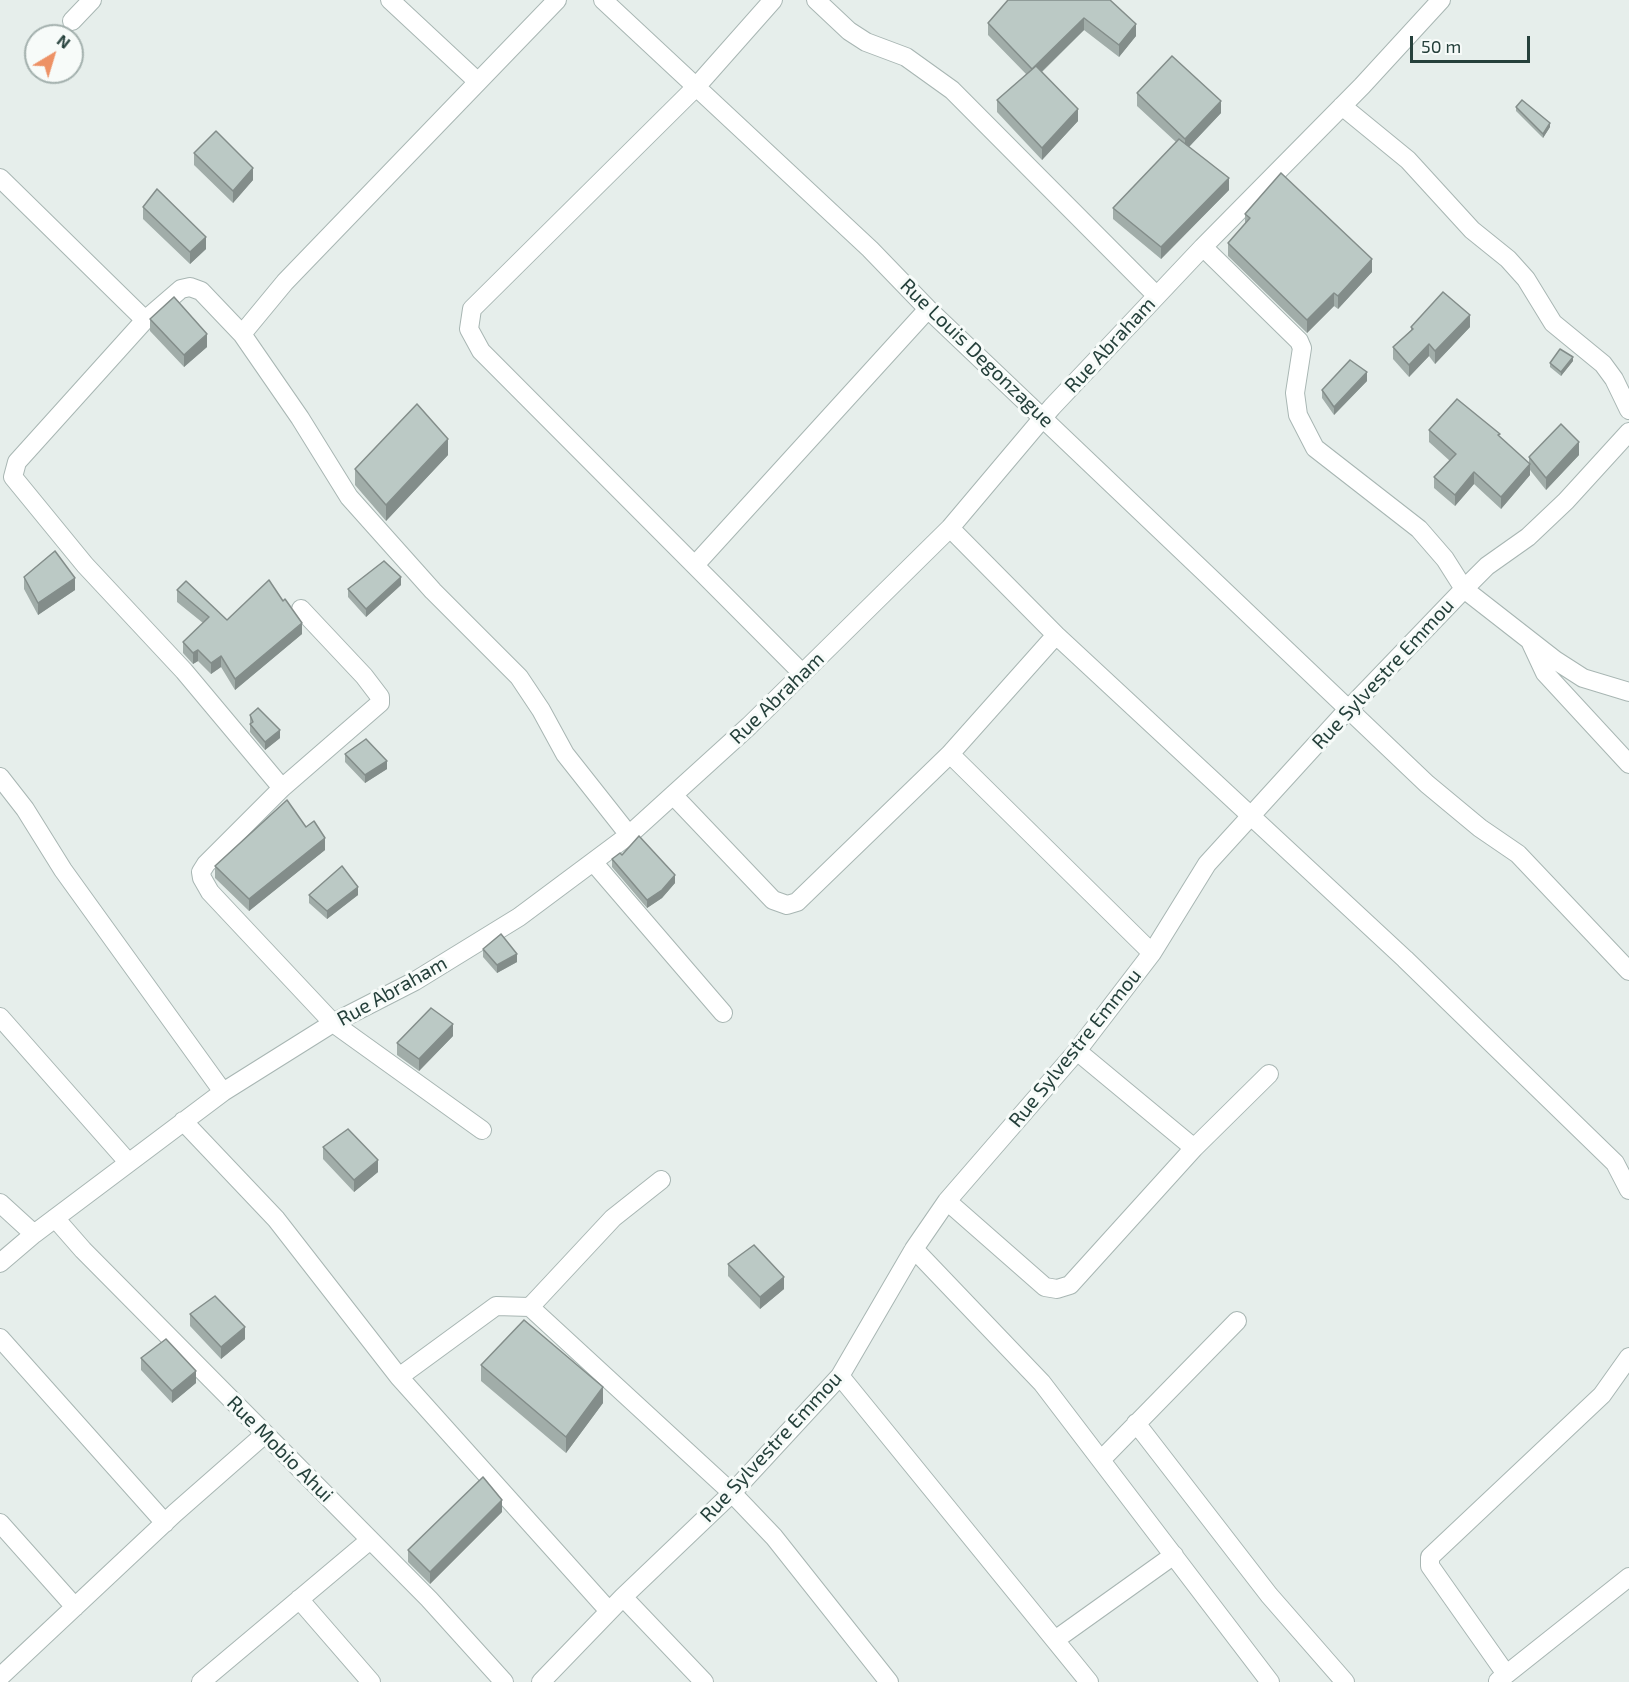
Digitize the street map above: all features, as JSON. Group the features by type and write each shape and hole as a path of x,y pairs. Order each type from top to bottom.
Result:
{"street":[{"path":"72,21 92,0"},
{"path":"390,0 477,81"},
{"path":"242,334 285,282 557,0"},
{"name":"Rue Louis Degonzague","path":"603,0 870,249 928,309 1350,708 1427,784 1479,828 1518,854 1629,971"},
{"path":"773,0 696,87 472,309 469,330 481,351 802,673"},
{"path":"816,0 849,31 866,42 906,57 952,90 1156,295"},
{"name":"Rue Abraham","path":"0,1263 34,1234 223,1092 333,1023 415,981 519,917 629,835 802,673 950,528 1044,417 1156,295 1342,106 1441,0"},
{"path":"1342,106 1408,160 1472,230 1508,259 1526,279 1553,323 1603,364 1614,379 1629,410"},
{"path":"0,178 145,320"},
{"path":"1203,247 1299,341 1302,348 1294,393 1298,415 1315,448 1419,529 1445,559 1464,589 1583,678 1629,692"},
{"path":"282,788 184,671 85,565 13,477 17,462 145,320 181,289 190,287 201,291 242,334 300,418 349,497 434,591 519,677 541,710 565,754 629,835"},
{"path":"695,565 928,309"},
{"name":"Rue Sylvestre Emmou","path":"541,1682 623,1597 732,1493 840,1376 914,1249 947,1201 1077,1051 1152,953 1207,864 1350,708 1464,589 1487,566 1528,537 1566,501 1629,432"},
{"path":"950,528 1056,635 1405,958 1615,1162 1629,1190"},
{"path":"301,609 364,676 380,697 380,703 282,788 206,864 201,872 202,878 210,891 333,1023 482,1130"},
{"path":"673,795 773,900 787,905 797,902 950,754 1056,635"},
{"path":"1531,641 1535,657 1545,673 1629,764"},
{"path":"950,754 1152,953"},
{"path":"0,777 25,810 63,870 223,1092"},
{"path":"594,862 723,1013"},
{"path":"0,1017 128,1162"},
{"path":"1077,1051 1194,1148"},
{"path":"947,1201 1045,1287 1057,1288 1070,1285 1194,1148 1269,1074"},
{"path":"183,1121 276,1219 399,1377 609,1611"},
{"path":"530,1306 605,1226 662,1180"},
{"path":"0,1203 34,1234"},
{"name":"Rue Mobio Ahui","path":"55,1218 83,1250 429,1599 504,1682"},
{"path":"914,1249 1042,1383 1270,1682"},
{"path":"399,1377 496,1306 530,1306 732,1493 781,1546 889,1682"},
{"path":"1101,1460 1237,1321"},
{"path":"0,1338 165,1523"},
{"path":"1629,1357 1602,1395 1430,1557 1430,1566 1501,1678 1629,1577"},
{"path":"840,1376 1089,1682"},
{"path":"1136,1423 1269,1595 1346,1682"},
{"path":"0,1677 165,1523 265,1434"},
{"path":"0,1523 75,1606"},
{"path":"201,1682 370,1540"},
{"path":"1055,1640 1174,1555"},
{"path":"623,1597 704,1682"},
{"path":"299,1599 371,1682"}],"building":[{"path":"1008,0 1110,0 1136,24 1119,45 1084,18 1032,69 988,23"},
{"path":"1172,56 1221,101 1185,139 1137,93"},
{"path":"1036,66 1078,109 1042,148 997,100"},
{"path":"1522,100 1550,123 1543,134 1516,107"},
{"path":"216,131 253,168 233,191 194,153"},
{"path":"1179,139 1229,178 1161,247 1113,208"},
{"path":"1281,173 1372,259 1338,296 1334,293 1307,320 1228,243 1250,218 1245,214"},
{"path":"157,189 206,237 190,252 143,207"},
{"path":"1443,292 1470,315 1435,351 1429,344 1409,365 1393,347 1413,329 1411,327"},
{"path":"174,297 207,334 184,355 150,319"},
{"path":"1560,349 1573,357 1561,372 1550,363"},
{"path":"1350,360 1367,372 1334,407 1322,390"},
{"path":"1457,399 1500,434 1498,435 1530,464 1501,497 1474,472 1455,495 1434,477 1456,454 1429,430"},
{"path":"417,404 448,439 386,505 355,469"},
{"path":"1561,424 1579,442 1546,478 1529,457"},
{"path":"55,551 75,578 38,603 24,577"},
{"path":"384,561 401,577 366,609 348,589"},
{"path":"269,580 302,623 235,679 221,656 211,663 198,650 193,653 183,642 209,617 177,590 186,581 227,620"},
{"path":"258,708 280,730 265,742 250,724 253,722 250,715"},
{"path":"366,739 387,761 365,775 345,754"},
{"path":"287,800 306,827 314,821 325,838 249,899 215,866"},
{"path":"639,836 675,875 662,890 647,900 612,859 620,853 622,855"},
{"path":"342,866 358,887 327,911 309,895"},
{"path":"501,934 517,954 497,965 483,949"},
{"path":"431,1008 453,1024 419,1059 397,1043"},
{"path":"348,1129 378,1160 354,1180 323,1147"},
{"path":"754,1245 784,1277 760,1297 728,1264"},
{"path":"215,1296 245,1327 221,1347 190,1314"},
{"path":"524,1320 603,1387 566,1437 481,1365"},
{"path":"166,1339 196,1371 172,1391 141,1358"},
{"path":"483,1477 502,1500 430,1572 408,1550"}]}
